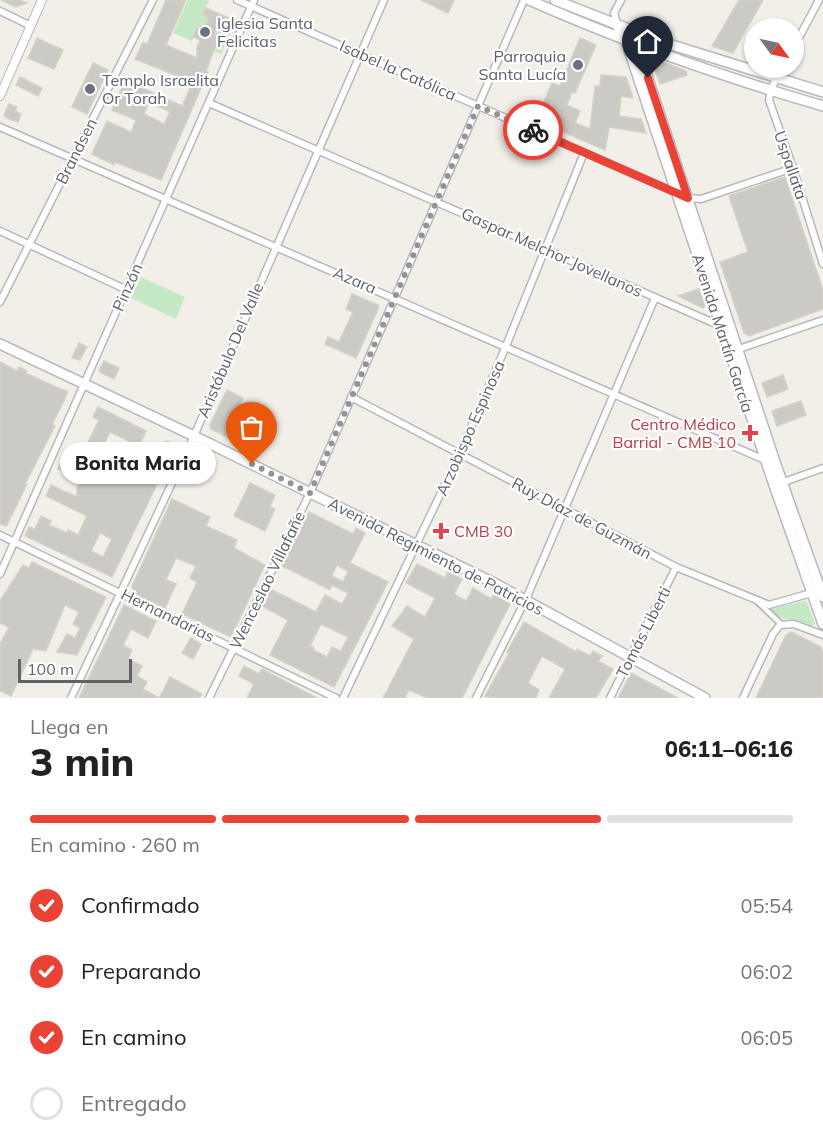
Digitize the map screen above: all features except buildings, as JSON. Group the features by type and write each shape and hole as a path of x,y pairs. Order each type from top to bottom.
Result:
{"main road":[{"path":"527,0 626,41 823,106"},
{"path":"555,0 618,27 744,68"},
{"name":"Avenida Martín García","path":"618,27 626,41 676,192 726,327"},
{"name":"Avenida Martín García","path":"626,41 641,58 688,198 733,350 778,484 820,592 823,624"},
{"path":"776,78 823,92"},
{"name":"Avenida Regimiento de Patricios","path":"0,344 194,436 526,599 705,698"}],"street":[{"path":"0,96 42,0"},
{"name":"Brandsen","path":"0,302 153,0"},
{"name":"Isabel la Católica","path":"237,0 253,3 359,54 688,198"},
{"name":"Aristóbulo Del Valle","path":"70,698 194,436 384,0"},
{"name":"Wenceslao Villafañe","path":"209,698 310,493 436,201 527,0"},
{"path":"618,27 614,13 621,0"},
{"path":"804,28 819,0"},
{"name":"Pinzón","path":"0,574 253,3"},
{"path":"0,11 31,26"},
{"path":"771,89 776,78"},
{"name":"Uspallata","path":"771,89 769,100 823,264"},
{"name":"Gaspar Melchor Jovellanos","path":"209,103 726,327"},
{"name":"Azara","path":"0,127 771,463"},
{"name":"Arzobispo Espinosa","path":"343,698 460,453 584,153"},
{"path":"688,198 701,199 793,168"},
{"path":"0,231 125,290"},
{"path":"476,698 526,599 655,298"},
{"path":"733,350 823,320"},
{"name":"Ruy Díaz de Guzmán","path":"351,397 676,567 756,601 769,606 820,592"},
{"path":"778,484 823,468"},
{"name":"Hernandarias","path":"0,535 336,698"},
{"name":"Tomás Liberti","path":"610,698 676,567"},
{"path":"756,601 781,624 794,624 823,635"},
{"path":"743,698 773,634 781,624"}],"green space":[{"path":"188,0 209,0 203,14 209,17 203,30 197,28 192,41 173,33"},
{"path":"219,21 233,27 221,54 207,48 219,37 214,35"},
{"path":"141,277 185,297 176,319 131,298"},
{"path":"805,601 815,624 811,627 771,613 770,609"}],"way so far":[{"path":"252,464 310,493 478,106 533,130"}],"place":[{"name":"Iglesia Santa Felicitas","path":"205,32"},
{"name":"Parroquia Santa Lucía","path":"578,65"},
{"name":"Templo Israelita Or Torah","path":"90,89"},
{"name":"Centro Médico Barrial - CMB 10","path":"750,433"},
{"name":"Bonita Maria","path":"252,464"},
{"name":"CMB 30","path":"441,531"}],"route":[{"path":"533,130 688,198 648,78"}]}
